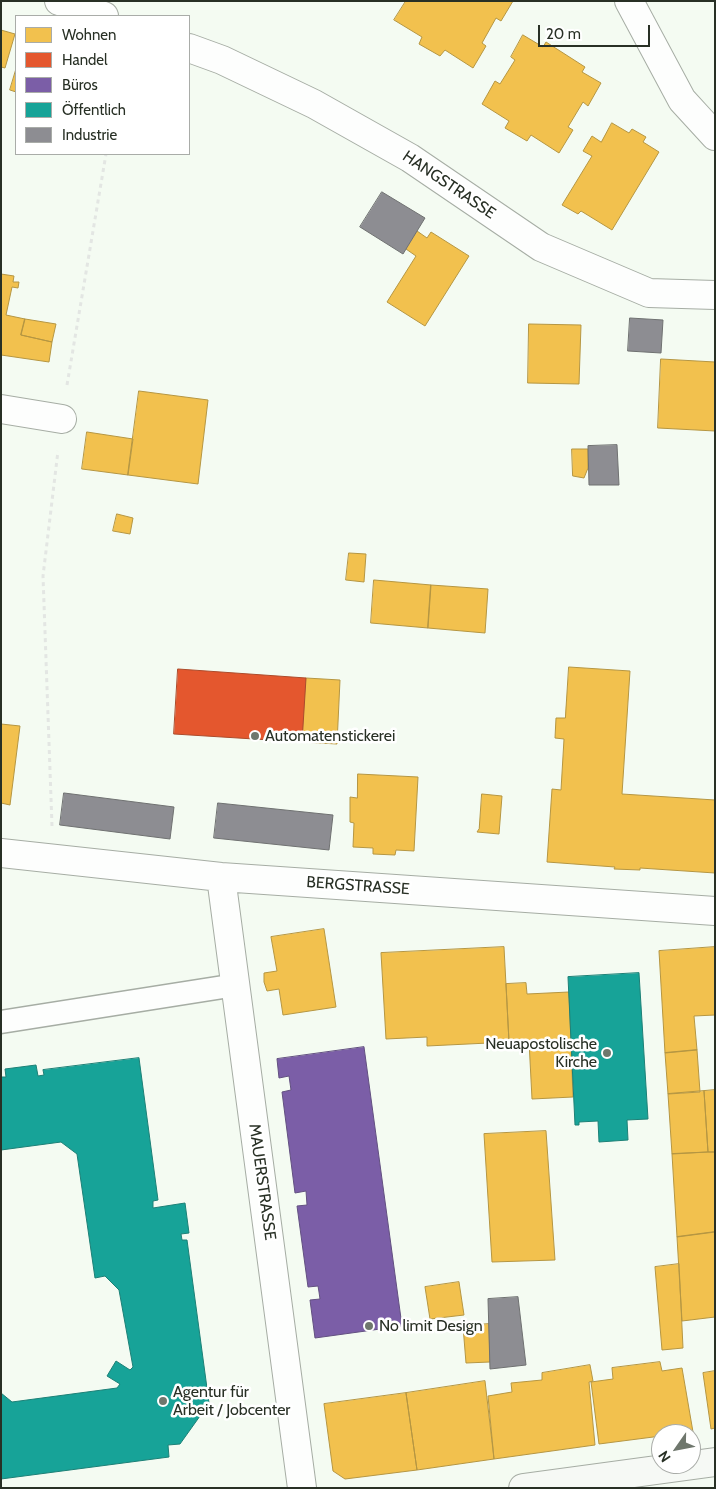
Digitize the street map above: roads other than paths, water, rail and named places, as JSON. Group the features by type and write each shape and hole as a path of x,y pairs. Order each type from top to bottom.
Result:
{"main road":[{"path":"523,1488 715,1462"}],"street":[{"path":"59,1 101,15"},
{"path":"629,1 682,100 715,136"},
{"name":"HANGSTRASSE","path":"190,48 222,60 314,104 410,158 541,247 649,294 715,294"},
{"path":"1,408 62,419"},
{"name":"BERGSTRASSE","path":"1,853 221,877 715,911"},
{"name":"MAUERSTRASSE","path":"221,877 302,1488"}],"lane":[{"path":"1,1022 236,985"}],"place":[{"name":"Automatenstickerei","path":"255,736"},
{"name":"Neuapostolische Kirche","path":"607,1053"},
{"name":"No limit Design","path":"369,1326"},
{"name":"Agentur für Arbeit / Jobcenter","path":"163,1401"}]}
